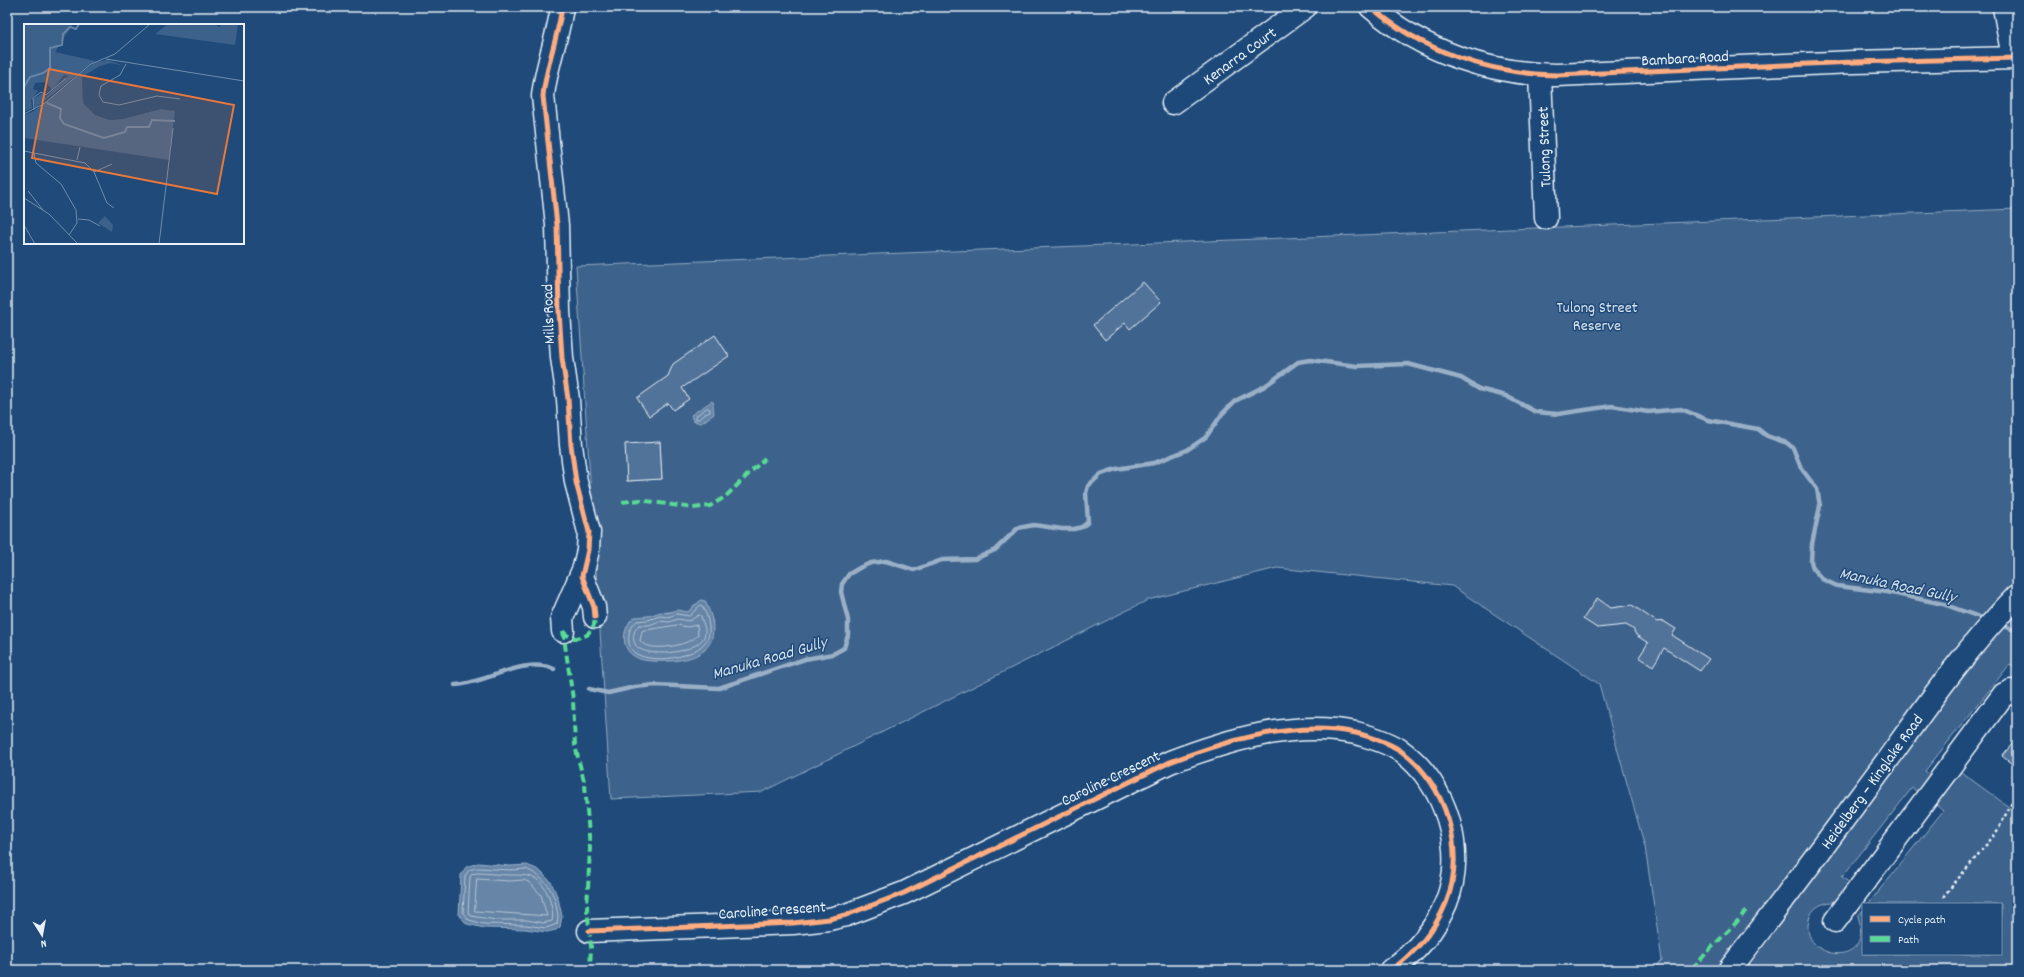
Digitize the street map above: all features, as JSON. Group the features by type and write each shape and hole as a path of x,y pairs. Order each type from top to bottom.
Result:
{"street":[{"name":"Mills Road","path":"562,7 555,44 546,75 543,96 557,225 559,317 562,358 568,399 570,445 576,482 589,532 588,550 583,570 562,618 563,631"},
{"name":"Kenarra Court","path":"1173,103 1305,7"},
{"name":"Bambara Road","path":"1371,7 1399,29 1438,50 1499,70 1540,75 2015,58"},
{"path":"2004,7 2015,58"},
{"name":"Tulong Street","path":"1540,75 1546,218"},
{"name":"Mills Road","path":"583,570 584,582 594,607 595,617"},
{"name":"Heidelberg – Kinglake Road","path":"1729,970 1791,890 1912,726 1983,633 2010,603"},
{"path":"1835,921 2004,694 2011,691 2017,695"},
{"name":"Caroline Crescent","path":"589,931 793,923 828,919 846,915 904,893 1170,762 1215,746 1255,737 1301,730 1323,729 1345,731 1372,738 1401,751 1421,771 1432,786 1440,800 1450,824 1454,859 1451,884 1446,902 1431,930 1423,941 1392,970"}],"path":[{"path":"1943,897 1996,833 2017,793"}],"green space":[{"name":"Tulong Street Reserve","path":"2017,209 2017,579 1971,632 1721,970 1653,970 1662,960 1645,847 1599,684 1452,586 1277,568 1148,600 762,792 611,799 576,266","holes":["660,442 662,479 627,481 626,444","705,601 713,622 705,650 681,659 665,661 640,659 625,632 630,621 665,612 688,612 694,605"]},
{"path":"2017,607 2017,669 2010,664 1925,771 1934,778 1922,795 1912,788 1842,877 1851,884 1839,901 1822,904 1812,912 1808,931 1813,942 1823,950 1835,954 1847,952 1856,946 1860,934 1858,916 1862,911 1862,955 2002,955 2002,903 1869,903 1943,811 1934,803 1954,767 2017,813 2017,970 1738,970 1916,731"}],"water":[{"path":"712,401 714,403 714,414 701,423 693,421 691,415"},
{"path":"701,600 705,601 711,615 713,628 712,638 708,646 701,653 679,660 649,661 637,658 629,652 626,647 624,636 625,631 635,617 648,616 661,612 668,613 677,610 688,612"},
{"path":"478,863 510,866 527,865 539,870 551,882 558,898 562,916 560,927 556,930 547,932 525,929 484,928 467,924 459,915 461,875 466,867"}],"building":[{"path":"1143,282 1161,302 1130,329 1125,323 1105,340 1093,325"},
{"path":"715,335 729,356 682,388 689,399 673,410 668,403 649,416 637,398 668,376 673,364"},
{"path":"660,442 662,479 627,481 625,444"},
{"path":"1597,598 1611,608 1632,605 1657,622 1663,621 1676,629 1672,635 1709,659 1700,671 1664,648 1653,666 1639,657 1648,643 1636,635 1633,629 1626,625 1597,628 1583,619"},
{"path":"2017,738 2017,768 2002,756"}],"waterway":[{"name":"Manuka Road Gully","path":"589,689 608,693 635,687 655,685 719,688 805,659 833,654 844,648 848,635 848,620 841,592 842,584 849,574 871,563 886,561 914,570 942,560 975,559 995,550 1018,528 1034,525 1062,529 1082,527 1088,522 1086,493 1088,486 1101,474 1116,469 1154,463 1187,450 1206,437 1222,414 1235,401 1265,386 1298,362 1310,360 1357,366 1408,364 1461,378 1479,389 1506,396 1536,412 1558,414 1612,406 1648,412 1681,409 1708,420 1758,429 1767,436 1787,443 1793,448 1801,468 1817,489 1820,506 1812,544 1811,561 1813,569 1822,579 1837,586 1887,592 1943,604 1988,620"},
{"name":"Manuka Road Gully","path":"1998,624 2017,631"},
{"name":"Manuka Road Gully","path":"455,685 479,680 518,668 543,666 554,669"}],"marked path":[{"path":"622,502 640,500 693,508 710,506 725,497 765,458"},
{"path":"563,631 568,636 574,638 587,635 594,625 595,617"},
{"path":"563,631 573,699 575,746 585,785 590,848 587,908 591,946 590,970"},
{"path":"1693,970 1746,910"}],"cycle path":[{"path":"562,7 543,96 557,225 559,311 562,358 568,399 571,445 576,482 589,532 588,550 582,576 594,607 595,617"},
{"path":"1371,7 1391,23 1413,36 1458,58 1482,65 1532,74 1557,75 1854,62 2017,58"},
{"path":"589,931 793,923 829,919 846,915 904,893 1170,762 1215,746 1262,734 1309,729 1333,730 1356,733 1385,742 1401,751 1417,765 1430,781 1441,799 1453,840 1454,862 1452,883 1446,903 1430,932 1408,956 1391,970"}]}
